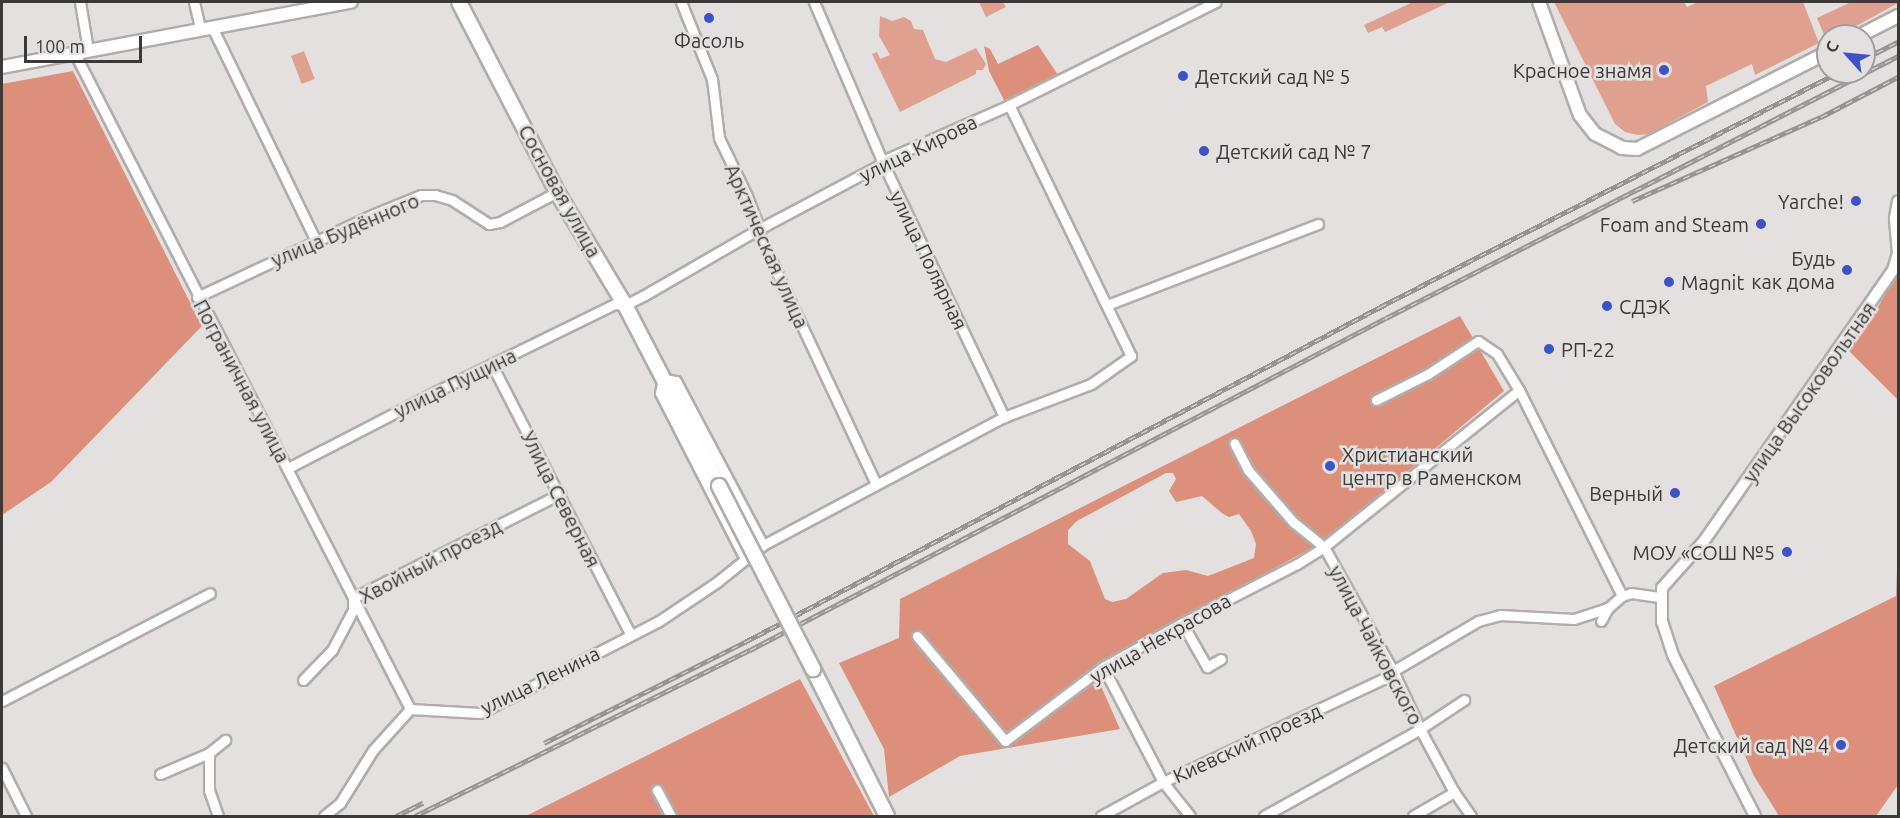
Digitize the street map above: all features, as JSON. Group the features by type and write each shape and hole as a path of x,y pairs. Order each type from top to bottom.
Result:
{"main road":[{"path":"2,67 351,2"},
{"name":"Сосновая улица","path":"459,2 557,192 624,305 720,486 887,816"},
{"path":"1539,2 1580,115 1595,134 1622,148 1637,149 1816,58"},
{"path":"1876,28 1899,16"}],"street":[{"path":"80,2 88,50"},
{"path":"194,2 316,241"},
{"name":"Арктическая улица","path":"681,2 712,79 719,138 747,196 756,220 757,230 876,484"},
{"name":"улица Полярная","path":"814,2 882,161 1004,417"},
{"name":"улица Кирова","path":"624,305 757,230 878,166 882,161 1009,105 1216,2"},
{"name":"Пограничная улица","path":"74,52 197,297 288,468 410,709"},
{"path":"1009,105 1107,305 1318,224"},
{"name":"улица Будённого","path":"197,297 421,195 435,195 452,200 489,224 500,222 557,192"},
{"name":"улица Высоковольтная","path":"1661,597 1662,588 1717,523 1893,270 1898,254 1895,218 1899,201"},
{"name":"улица Пущина","path":"288,468 615,304 624,305"},
{"name":"улица Ленина","path":"410,709 480,713 659,621 717,582 762,545 1004,417 1091,384 1131,356 1107,305"},
{"path":"1376,400 1428,374 1478,341 1497,354 1520,390 1622,596"},
{"name":"Улица Северная","path":"492,365 630,634"},
{"path":"745,559 660,393 663,379 676,381 762,545"},
{"name":"улица Чайковского","path":"1471,816 1454,792 1394,674 1324,547 1520,390"},
{"path":"1234,442 1248,470 1294,523 1324,547"},
{"name":"Хвойный проезд","path":"303,680 332,650 353,610 353,598 560,494"},
{"name":"улица Некрасова","path":"917,636 1005,741 1103,667 1182,623 1297,564 1324,547"},
{"path":"2,701 210,593"},
{"path":"1601,621 1608,608 1622,596 1631,593 1661,597 1662,622 1679,670 1755,816"},
{"name":"Киевский проезд","path":"1101,816 1163,782 1394,674 1478,621 1500,615 1574,620 1608,608"},
{"path":"1182,623 1207,667 1221,659"},
{"path":"1103,667 1163,782 1191,816"},
{"path":"1264,816 1420,729 1464,700"},
{"path":"324,816 340,803 373,750 410,709"},
{"path":"160,774 209,753 225,740"},
{"path":"209,753 209,790 218,816"},
{"path":"2,768 26,816"},
{"path":"657,790 671,816"},
{"path":"1413,816 1454,792"}],"shaded area":[{"path":"979,2 1003,2 1006,7 986,17"},
{"path":"1413,2 1450,2 1385,32 1382,27 1368,33 1364,25"},
{"name":"Красное знамя","path":"1554,2 1684,2 1687,7 1698,2 1803,2 1816,35 1816,44 1755,75 1752,64 1706,86 1708,102 1649,134 1638,135 1625,132 1615,124"},
{"path":"1851,2 1898,2 1860,24 1820,24 1817,18"},
{"path":"880,16 892,21 904,17 911,21 914,29 923,30 935,59 946,62 976,48 986,64 983,70 976,70 976,74 900,112 872,54 877,52 880,59 890,55 879,36"},
{"path":"1038,45 1060,78 1007,106 989,71 984,46 990,49 998,64"},
{"path":"304,51 315,79 302,84 291,56"},
{"path":"73,71 202,326 51,482 2,515 2,84"},
{"path":"1898,271 1898,400 1847,349 1877,309"},
{"path":"1460,316 1504,391 1324,541 1093,668 1120,729 960,756 889,797 884,749 839,663 899,638 900,599","holes":["1166,473 1173,473 1176,479 1169,491 1176,502 1202,496 1229,517 1239,514 1251,531 1256,544 1254,558 1208,576 1186,570 1163,573 1126,599 1112,602 1105,599 1090,561 1068,544 1068,530 1077,521"]},
{"path":"1898,539 1898,785 1876,816 1779,816 1754,776 1714,686 1896,596"},
{"path":"800,679 874,816 526,816"}],"railway":[{"path":"1876,53 1898,42"},
{"path":"415,816 750,650 1386,318 1898,56"},
{"path":"1632,201 1821,117 1898,77"},
{"path":"544,743 745,642 1380,307 1816,84"},
{"path":"396,816 423,803"}],"place":[{"name":"Фасоль","path":"709,18"},
{"name":"Красное знамя","path":"1664,70"},
{"name":"Детский сад № 5","path":"1183,76"},
{"name":"Детский сад № 7","path":"1204,151"},
{"name":"Yarche!","path":"1856,201"},
{"name":"Foam and Steam","path":"1761,224"},
{"name":"Будь как дома","path":"1847,270"},
{"name":"Magnit","path":"1669,282"},
{"name":"СДЭК","path":"1607,306"},
{"name":"РП-22","path":"1549,349"},
{"name":"Христианский центр в Раменском","path":"1330,466"},
{"name":"Верный","path":"1675,493"},
{"name":"МОУ «СОШ №5","path":"1787,552"},
{"name":"Детский сад № 4","path":"1841,745"}]}
